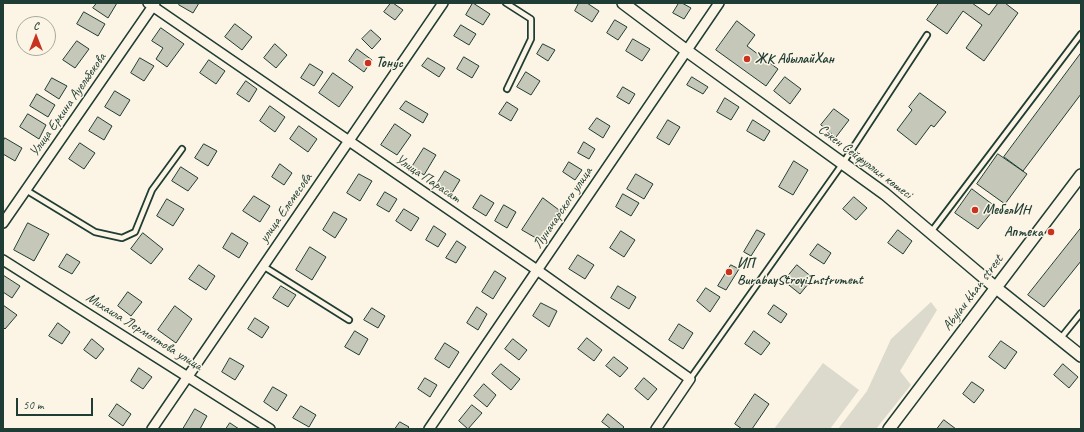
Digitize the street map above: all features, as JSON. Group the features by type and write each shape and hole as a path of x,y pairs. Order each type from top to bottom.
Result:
{"street":[{"name":"улица Елемесова","path":"152,429 443,3"},
{"name":"Сәкен Сейфуллин көшесі","path":"623,3 885,194 1081,356"},
{"name":"Луначарского улица","path":"429,429 719,3"},
{"name":"Улица Парасат","path":"152,4 349,142 537,270 690,379"},
{"name":"Улица Еркина Ауельбекова","path":"3,223 152,4"},
{"name":"Abylau khan street","path":"889,429 1081,175"},
{"name":"Михаила Лермонтова улица","path":"3,260 270,429"},
{"path":"656,429 690,379"}],"lane":[{"path":"506,3 531,19 531,39 507,89"},
{"path":"931,233 1081,34"},
{"path":"690,379 843,163 927,35"},
{"path":"26,190 95,232 122,238 135,232 152,190 182,149"},
{"path":"263,266 349,320"},
{"path":"1060,339 1081,313"}],"shaded area":[{"path":"931,302 937,310 900,371 911,385 876,429 838,429 867,391 891,339"},
{"path":"823,363 859,390 830,429 774,429"}],"building":[{"path":"97,3 117,3 108,18 93,8"},
{"path":"180,3 199,3 193,13 179,5"},
{"path":"391,3 403,10 395,20 384,12"},
{"path":"473,3 490,14 483,25 466,15"},
{"path":"579,3 587,3 599,11 592,22 575,11"},
{"path":"679,3 691,8 684,19 673,13"},
{"path":"939,3 972,3 989,15 998,3 1005,3 1018,13 984,61 966,48 982,25 963,11 947,34 927,20"},
{"path":"84,12 105,24 98,36 77,24"},
{"path":"615,20 627,27 618,40 607,33"},
{"name":"ЖК АбылайХан","path":"737,21 755,35 747,46 778,69 766,86 716,50"},
{"path":"235,24 252,37 242,50 225,37"},
{"path":"461,25 476,34 469,45 454,36"},
{"path":"161,28 184,44 167,67 156,59 163,48 152,41"},
{"path":"371,30 381,39 372,49 362,39"},
{"path":"633,39 650,49 642,61 626,51"},
{"path":"77,41 89,49 75,68 63,60"},
{"path":"275,44 287,55 276,68 264,58"},
{"path":"543,44 555,50 548,61 537,54"},
{"path":"357,49 372,60 364,72 349,61"},
{"path":"1081,53 1081,94 1023,171 1004,157"},
{"path":"464,57 479,66 472,78 457,69"},
{"path":"140,58 154,66 144,81 131,73"},
{"path":"428,58 445,68 439,77 422,66"},
{"path":"209,60 225,71 216,84 200,73"},
{"path":"310,64 323,72 314,86 301,78"},
{"path":"526,72 540,81 531,95 517,87"},
{"path":"333,73 353,87 339,107 319,93"},
{"path":"692,77 708,87 703,94 687,85"},
{"path":"785,77 801,89 790,104 774,91"},
{"path":"52,78 67,86 59,99 45,90"},
{"path":"246,81 257,89 249,102 237,94"},
{"path":"623,87 635,94 629,104 617,97"},
{"path":"115,91 130,100 120,116 105,107"},
{"path":"920,93 946,112 934,127 931,125 916,145 897,130 912,110 909,107"},
{"path":"37,94 55,105 48,117 30,106"},
{"path":"725,98 739,107 731,120 717,112"},
{"path":"406,101 428,114 423,123 400,109"},
{"path":"507,102 518,109 511,121 499,114"},
{"path":"270,106 285,117 275,132 260,121"},
{"path":"834,109 849,120 836,137 821,125"},
{"path":"28,114 46,125 39,139 20,127"},
{"path":"98,117 112,126 104,140 89,131"},
{"path":"597,118 610,126 603,138 589,129"},
{"path":"668,120 680,127 669,145 657,138"},
{"path":"753,120 770,131 764,141 747,131"},
{"path":"395,124 411,135 397,155 381,145"},
{"path":"299,126 317,139 308,152 290,139"},
{"path":"5,138 22,148 15,161 3,154 3,142"},
{"path":"584,142 595,149 589,159 578,153"},
{"path":"80,143 95,153 84,169 69,159"},
{"path":"204,144 217,151 208,166 195,158"},
{"path":"424,148 436,155 424,175 412,167"},
{"path":"998,154 1027,174 1005,204 977,184"},
{"path":"794,161 808,170 793,195 779,187"},
{"path":"569,162 582,170 575,180 563,172"},
{"path":"280,164 292,173 284,185 272,177"},
{"path":"181,167 198,178 188,191 172,181"},
{"path":"445,171 460,180 452,193 437,184"},
{"path":"359,174 372,181 360,201 347,193"},
{"path":"636,174 653,184 644,199 627,189"},
{"name":"МебелИН","path":"972,189 996,207 978,229 955,213"},
{"path":"385,192 397,199 389,212 377,205"},
{"path":"623,194 639,203 631,216 616,207"},
{"path":"481,195 494,203 486,216 473,208"},
{"path":"254,196 270,206 260,222 243,211"},
{"path":"854,197 867,208 856,220 843,209"},
{"path":"543,198 559,210 541,241 522,230"},
{"path":"167,199 184,209 173,226 157,216"},
{"path":"504,205 516,212 507,228 495,221"},
{"path":"404,209 419,218 411,231 396,221"},
{"path":"334,212 347,219 335,238 323,230"},
{"path":"28,223 49,234 34,261 14,250"},
{"path":"434,226 446,234 438,247 426,240"},
{"path":"1081,228 1081,261 1044,307 1028,295"},
{"path":"757,230 765,234 751,256 744,252"},
{"path":"898,230 912,241 903,254 888,243"},
{"path":"621,231 635,240 624,257 610,248"},
{"path":"143,233 163,249 151,264 131,249"},
{"path":"232,233 248,243 239,258 223,248"},
{"path":"457,241 466,247 456,263 446,258"},
{"path":"818,244 831,253 824,264 810,255"},
{"path":"310,247 326,257 312,280 296,270"},
{"path":"67,254 80,262 72,274 59,267"},
{"path":"578,255 594,265 585,279 569,269"},
{"path":"199,265 215,276 206,290 189,279"},
{"path":"731,265 739,269 726,290 718,286"},
{"path":"797,265 813,278 800,294 784,281"},
{"path":"495,271 506,278 493,299 482,292"},
{"path":"3,275 20,286 12,298 3,292"},
{"path":"281,286 296,295 288,307 273,298"},
{"path":"618,286 636,297 629,309 611,298"},
{"path":"706,288 720,297 710,312 697,301"},
{"path":"128,292 142,302 131,316 118,306"},
{"path":"541,303 557,311 549,327 533,316"},
{"path":"3,305 17,315 5,329 3,327"},
{"path":"774,305 787,314 781,323 768,314"},
{"path":"175,306 192,319 176,343 158,330"},
{"path":"477,307 487,314 478,330 467,323"},
{"path":"372,308 385,316 378,328 364,320"},
{"path":"255,318 269,327 262,338 248,329"},
{"path":"58,323 70,332 62,344 49,336"},
{"path":"679,324 693,333 683,349 669,340"},
{"path":"355,331 368,339 359,355 345,347"},
{"path":"754,331 770,343 761,355 745,344"},
{"path":"587,338 602,350 594,361 578,349"},
{"path":"92,339 104,349 96,359 84,350"},
{"path":"513,339 527,350 519,360 505,349"},
{"path":"1001,341 1017,352 1005,369 989,357"},
{"path":"445,343 459,352 449,368 435,359"},
{"path":"614,357 628,368 620,377 606,366"},
{"path":"230,358 244,366 235,380 222,372"},
{"path":"501,364 520,379 511,390 492,374"},
{"path":"1063,364 1078,377 1069,388 1054,375"},
{"path":"139,368 152,377 143,389 131,381"},
{"path":"425,378 437,385 430,397 418,389"},
{"path":"644,378 657,389 648,400 635,389"},
{"path":"972,382 984,390 974,403 963,394"},
{"path":"484,384 496,395 487,407 474,396"},
{"path":"273,387 287,395 277,411 264,402"},
{"path":"755,394 769,404 752,429 742,429 735,424"},
{"path":"117,404 131,414 123,426 109,416"},
{"path":"472,405 482,413 468,429 459,421"},
{"path":"301,406 316,415 309,427 293,418"},
{"path":"195,409 207,416 200,429 183,429"},
{"path":"608,414 624,427 622,429 611,429 602,422"},
{"path":"944,420 956,429 937,429"},
{"path":"400,422 409,427 407,429 395,429"},
{"path":"230,423 239,429 226,429"}],"place":[{"name":"ЖК АбылайХан","path":"747,59"},
{"name":"Тонус","path":"368,63"},
{"name":"МебелИН","path":"975,210"},
{"name":"Аптека","path":"1051,232"},
{"name":"ИП BurabayStroyiInstrument","path":"729,272"}]}
